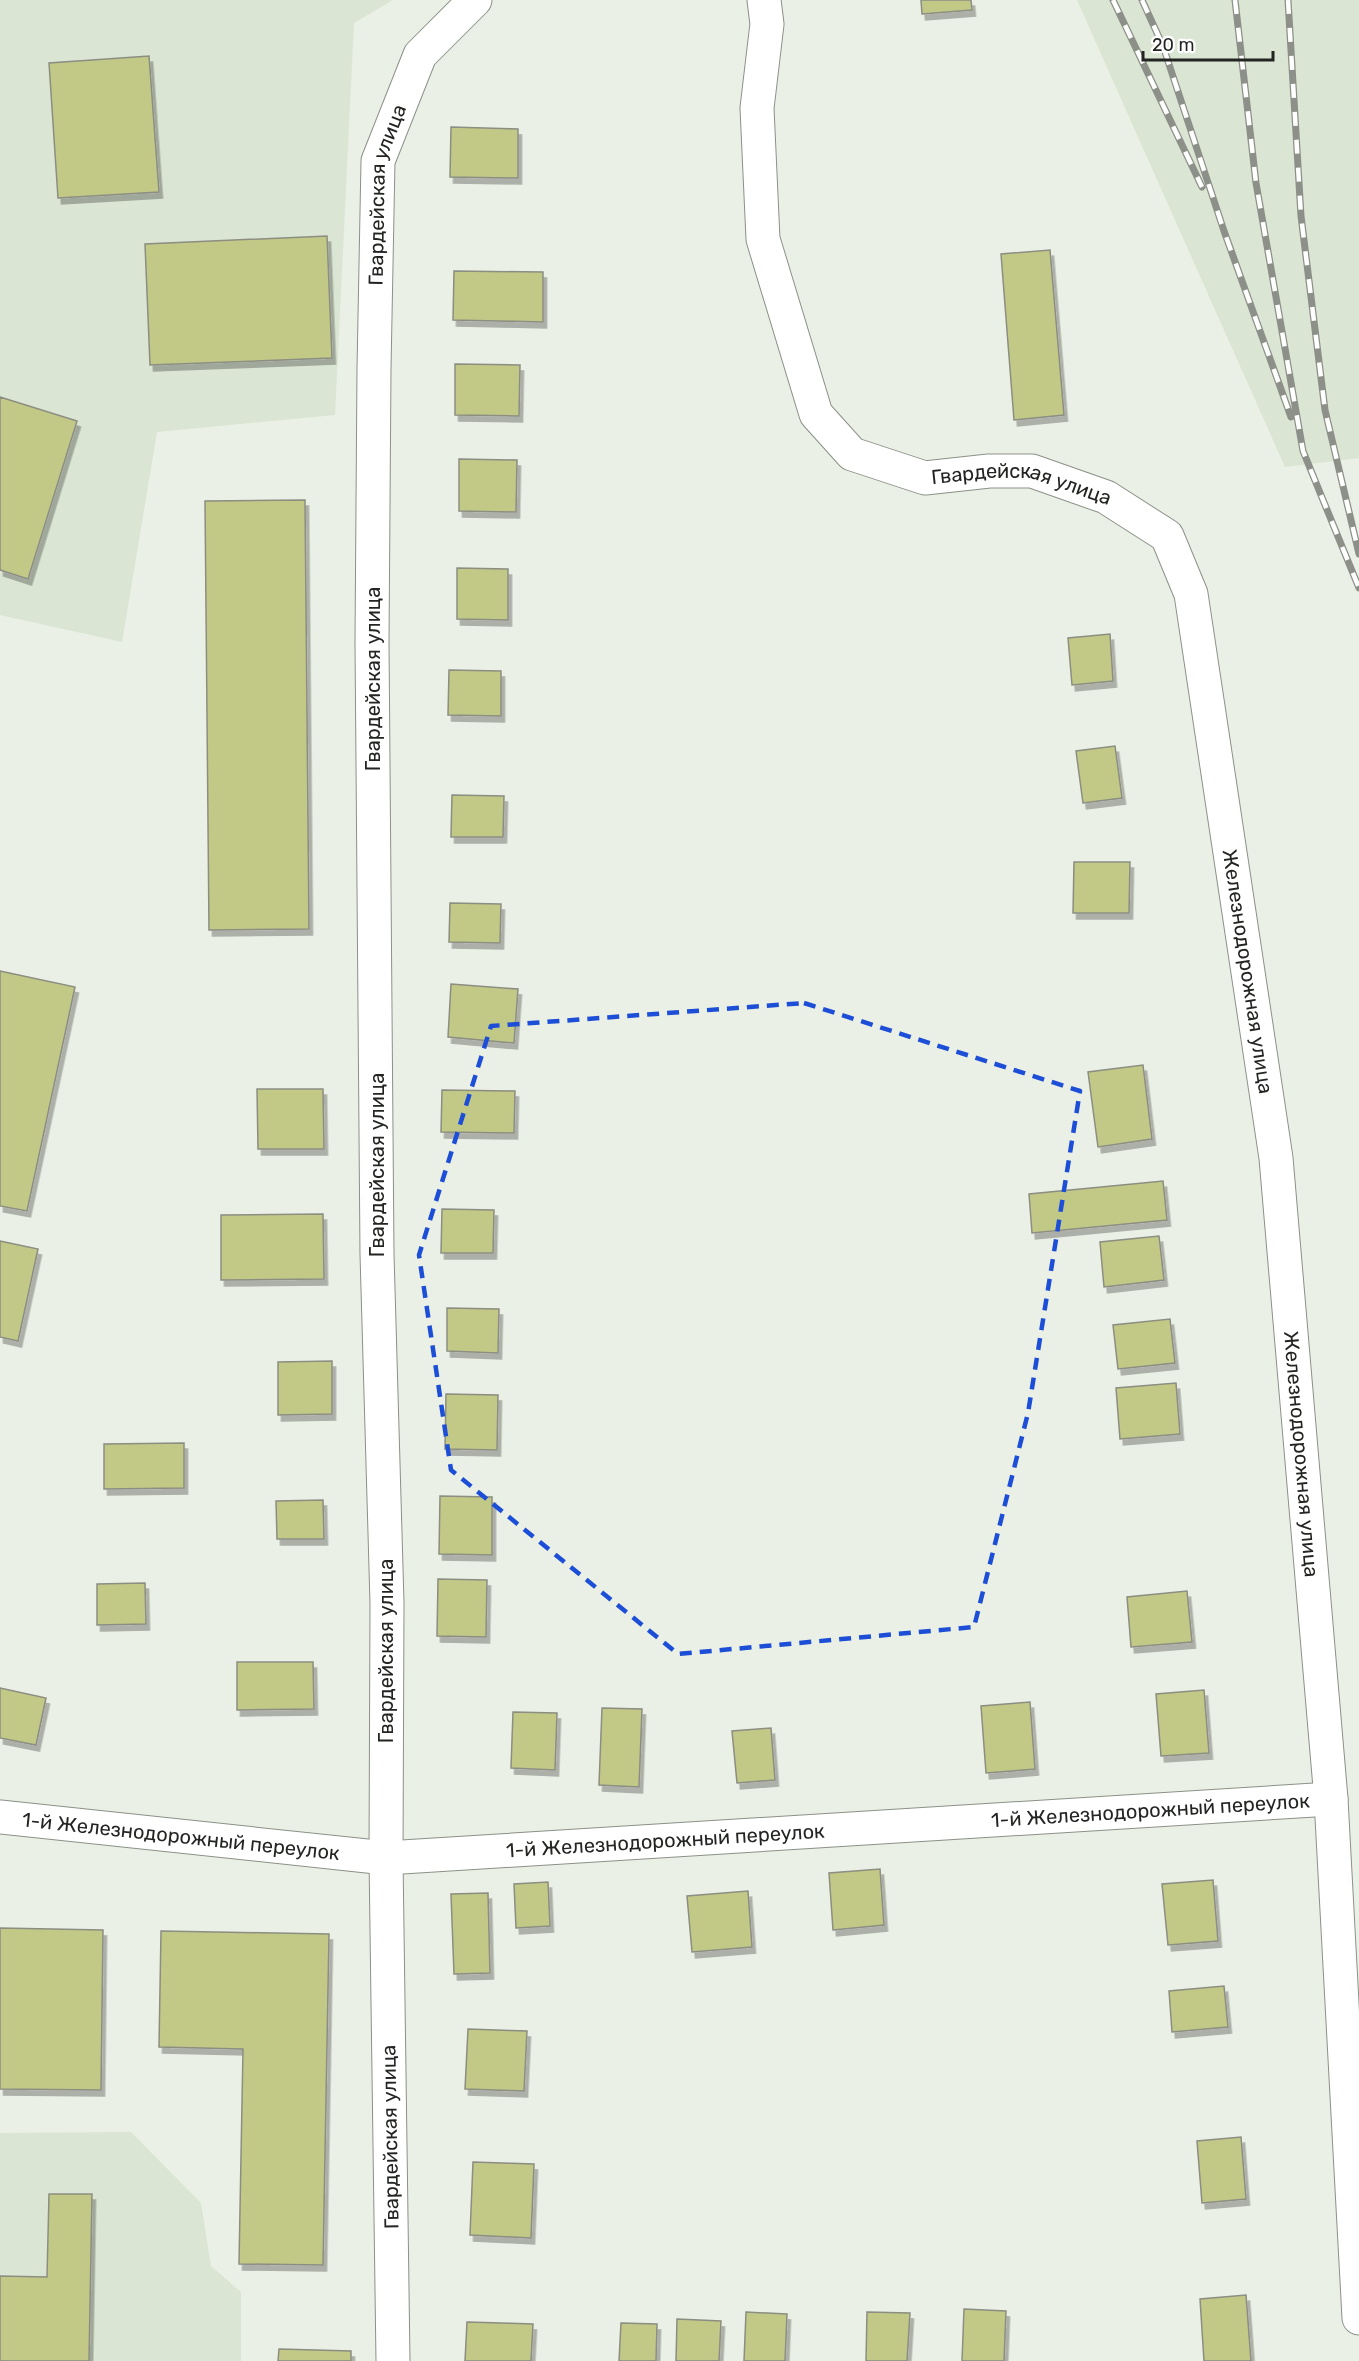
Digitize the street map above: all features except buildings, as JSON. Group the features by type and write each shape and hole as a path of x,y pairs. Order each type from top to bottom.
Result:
{"street":[{"name":"Гвардейская улица","path":"393,2361 386,1858 387,1603 377,1254 372,642 378,161 420,55 475,0"},
{"name":"Гвардейская улица","path":"764,0 767,24 757,108 763,239 816,414 852,454 925,478 989,471 1032,471 1106,497 1167,536 1191,594"},
{"name":"Железнодорожная улица","path":"1191,594 1276,1158 1331,1799 1359,2318"},
{"name":"1-й Железнодорожный переулок","path":"0,1817 386,1858 1331,1799"}],"highlighted area":[{"path":"804,1003 1080,1091 1028,1413 974,1627 678,1654 451,1470 419,1255 491,1026"}],"shaded area":[{"path":"0,0 393,0 354,23 335,415 157,432 122,642 0,615"},
{"path":"1077,0 1359,0 1359,458 1285,467"},
{"path":"131,2132 201,2203 211,2266 241,2292 241,2361 0,2361 0,2133"}],"railway":[{"path":"1113,0 1202,187"},
{"path":"1142,0 1163,46 1224,231 1291,417"},
{"path":"1235,0 1256,183 1303,451 1359,588"},
{"path":"1288,0 1301,216 1325,410 1359,554"}]}
